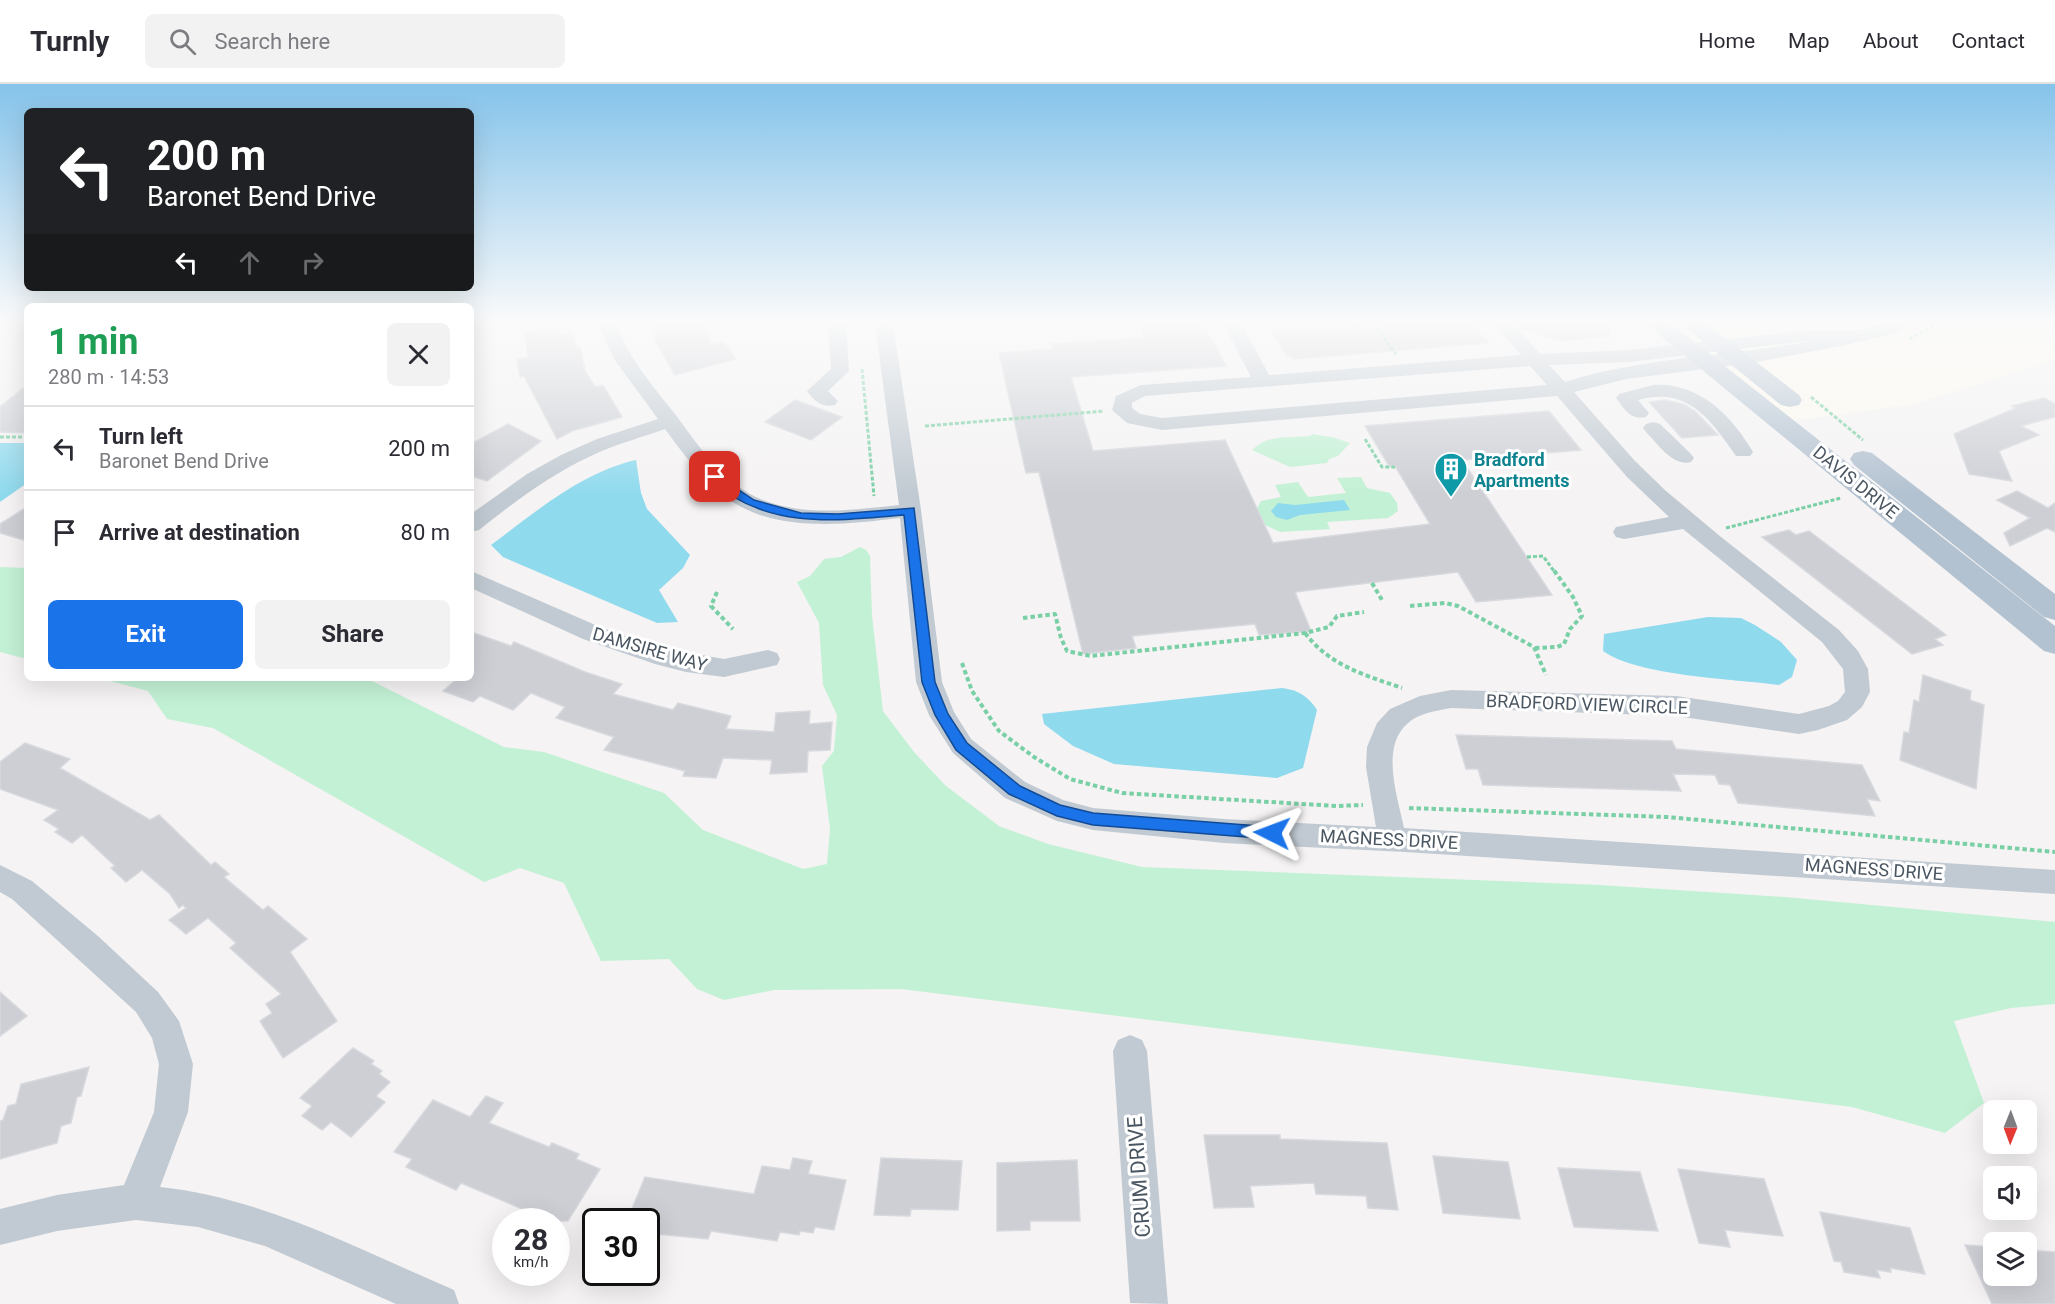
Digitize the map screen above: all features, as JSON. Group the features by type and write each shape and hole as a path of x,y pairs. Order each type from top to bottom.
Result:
{"main road":[{"name":"DAVIS DRIVE","path":"1746,380 2055,643"},
{"name":"DAVIS DRIVE","path":"1751,380 2055,610"}],"street":[{"path":"639,380 715,477 730,491 750,503 801,516 838,518 910,510"},
{"path":"828,401 817,391 830,380"},
{"name":"MAGNESS DRIVE","path":"892,380 910,510 928,682 942,715 962,746 1015,790 1057,810 1093,819 1224,831 1392,839 2055,882"},
{"path":"1274,380 1141,391 1123,400 1122,410 1134,419 1162,424 1561,390 1597,380"},
{"path":"1295,380 1313,411"},
{"name":"BRADFORD VIEW CIRCLE","path":"1392,839 1379,764 1382,737 1399,716 1429,702 1450,699 1640,703 1799,724 1819,722 1854,701 1858,681 1854,666 1830,636 1688,521 1640,478 1552,380"},
{"path":"1236,383 1253,416"},
{"path":"1684,458 1626,398 1662,390 1681,391 1696,398 1714,415 1737,439 1743,452"},
{"path":"474,523 521,487 553,467 602,444 670,422"},
{"path":"1624,532 1688,521"},
{"name":"DAMSIRE WAY","path":"474,580 608,640 682,662 720,669 768,660"},
{"path":"0,877 22,890 88,947 147,1002 167,1032 176,1064 171,1112 136,1202"},
{"name":"CRUM DRIVE","path":"1130,1051 1149,1304"},
{"path":"0,1227 57,1213 136,1202 198,1209 267,1228 440,1304"},
{"path":"1140,1304 1170,1304"}],"path":[{"path":"863,380 874,497 867,503"},
{"path":"925,426 1086,413"},
{"path":"0,437 24,437"},
{"path":"1365,439 1382,467 1395,467"},
{"path":"1723,528 1842,498"},
{"path":"1410,606 1445,603 1458,606 1535,648 1557,647 1564,644 1570,629 1582,616 1573,597 1543,556 1527,557"},
{"path":"1372,583 1382,600"},
{"path":"717,592 711,606 733,629"},
{"path":"1023,618 1055,614 1065,647 1074,655 1085,656 1305,633 1329,627 1337,616 1364,612"},
{"path":"1305,633 1322,654 1339,666 1402,688"},
{"path":"1535,648 1546,675"},
{"path":"962,663 972,691 999,731 1034,758 1070,778 1122,793 1365,805"},
{"path":"1414,808 1667,817 2055,852"}],"shaded area":[{"path":"1739,380 1992,380 1915,404 1791,421"}],"green space":[{"path":"1312,434 1350,443 1338,456 1329,459 1327,463 1290,467 1252,450 1272,439"},
{"path":"1361,477 1367,488 1390,493 1397,503 1398,511 1388,518 1327,522 1330,529 1280,532 1265,525 1257,509 1261,501 1281,497 1275,485 1298,482 1308,497 1346,493 1337,478"},
{"path":"860,547 870,556 872,616 883,711 914,752 946,786 999,826 1048,844 1142,867 1600,885 1785,897 2055,922 2055,1004 2011,1008 1954,1021 1983,1104 1945,1133 1852,1107 901,989 774,990 724,1000 697,989 669,959 601,961 564,883 520,868 484,882 213,728 167,719 148,691 110,681 372,681 504,747 544,752 664,793 703,830 803,869 827,864 830,829 822,766 834,751 837,715 823,685 819,623 797,582 810,576 824,559 841,557"},
{"path":"0,567 24,568 24,658 0,652"}],"water":[{"path":"0,443 24,443 24,485 0,502"},
{"path":"636,460 641,493 647,509 690,555 683,568 659,590 678,622 657,623 503,557 491,545 559,495 597,474"},
{"path":"1344,500 1350,510 1300,515 1287,520 1276,517 1271,511 1278,503 1295,505"},
{"path":"1708,617 1741,618 1781,642 1797,660 1792,677 1779,685 1687,675 1639,666 1603,651 1604,634"},
{"path":"1282,688 1302,695 1317,710 1303,768 1277,778 1114,764 1073,746 1044,724 1042,714"}],"building":[{"path":"526,380 591,380 595,387 603,385 622,417 572,431 557,439"},
{"name":"Bradford Apartments","path":"1005,380 1072,380 1093,451 1225,440 1273,543 1430,524 1395,466 1389,466 1365,426 1549,411 1581,450 1462,460 1552,595 1476,602 1458,572 1295,592 1311,631 1259,635 1255,624 1132,636 1136,648 1083,654 1039,472 1026,473"},
{"path":"24,387 24,433 0,432 0,407"},
{"path":"2044,398 2055,404 2055,417 2021,426 2039,435 1999,451 2012,481 1969,474 1954,434 2016,408 2012,406"},
{"path":"795,400 842,417 811,440 765,422"},
{"path":"1665,400 1683,404 1695,411 1718,435 1682,438 1649,402"},
{"path":"508,424 541,441 487,481 474,477 474,442"},
{"path":"2017,491 2048,508 2055,503 2055,532 2047,528 2010,546 2004,533 2030,518 1997,500"},
{"path":"24,509 24,540 0,533 0,524"},
{"path":"1789,530 1796,535 1809,531 1946,635 1935,639 1943,645 1912,654 1762,537"},
{"path":"474,633 511,646 514,642 585,672 622,684 613,694 673,710 678,703 731,716 726,729 774,732 776,713 810,711 809,724 832,722 830,750 808,751 807,772 770,774 772,760 723,758 716,778 683,776 685,771 604,750 614,737 556,718 565,707 531,693 513,710 480,696 473,702 443,691 455,681 474,681"},
{"path":"1923,675 1971,691 1970,700 1984,705 1976,789 1900,760 1904,732 1909,733 1914,700 1919,702"},
{"path":"1456,735 1672,741 1676,749 1862,765 1880,801 1867,799 1875,816 1738,803 1730,785 1719,784 1715,775 1673,774 1681,791 1483,785 1478,769 1466,769"},
{"path":"25,743 70,759 60,768 150,820 159,815 211,865 215,862 229,874 224,877 263,910 268,906 307,939 290,952 337,1021 283,1058 260,1021 272,1013 266,1004 281,994 230,948 236,943 208,918 186,934 169,920 186,908 183,905 179,908 170,894 142,870 126,882 111,868 115,866 82,835 72,843 55,832 59,829 44,820 58,810 0,789 0,762"},
{"path":"0,992 27,1016 0,1036"},
{"path":"353,1048 374,1061 371,1064 382,1071 379,1074 390,1082 376,1096 385,1102 351,1137 331,1122 322,1130 302,1116 312,1106 300,1098"},
{"path":"89,1067 81,1096 77,1097 71,1123 61,1126 57,1143 0,1159 0,1121 3,1120 8,1106 16,1104 21,1084"},
{"path":"486,1096 503,1103 489,1123 549,1147 552,1143 579,1154 576,1159 600,1169 570,1218 570,1208 520,1208 461,1183 456,1190 406,1167 412,1159 394,1152 433,1100 470,1117"},
{"path":"1204,1135 1280,1135 1280,1139 1387,1143 1398,1210 1368,1208 1366,1196 1316,1194 1314,1183 1250,1186 1254,1207 1214,1208"},
{"path":"1433,1156 1508,1162 1520,1219 1443,1213"},
{"path":"793,1158 812,1161 808,1174 846,1180 834,1230 815,1227 813,1233 800,1231 799,1235 780,1232 777,1241 711,1231 708,1239 660,1234 660,1208 632,1208 645,1177 754,1194 762,1166 790,1170"},
{"path":"881,1158 962,1161 958,1210 911,1209 910,1216 874,1215"},
{"path":"1077,1160 1080,1221 1030,1221 1030,1230 997,1231 997,1163"},
{"path":"1558,1168 1640,1172 1658,1231 1574,1227"},
{"path":"1678,1169 1764,1179 1783,1236 1725,1230 1730,1247 1699,1243"},
{"path":"1820,1212 1910,1228 1925,1274 1890,1268 1891,1272 1877,1270 1880,1278 1844,1272 1841,1262 1834,1261"},
{"path":"1965,1245 1983,1246 1983,1284"},
{"path":"2037,1251 2055,1252 2055,1304 1992,1304 1984,1286 2037,1286"}],"place":[{"name":"Bradford Apartments","path":"1451,498"}],"route":[{"path":"715,477 730,491 750,503 801,516 838,518 910,510 928,682 942,715 962,746 1015,790 1057,810 1093,819 1272,833"}]}
